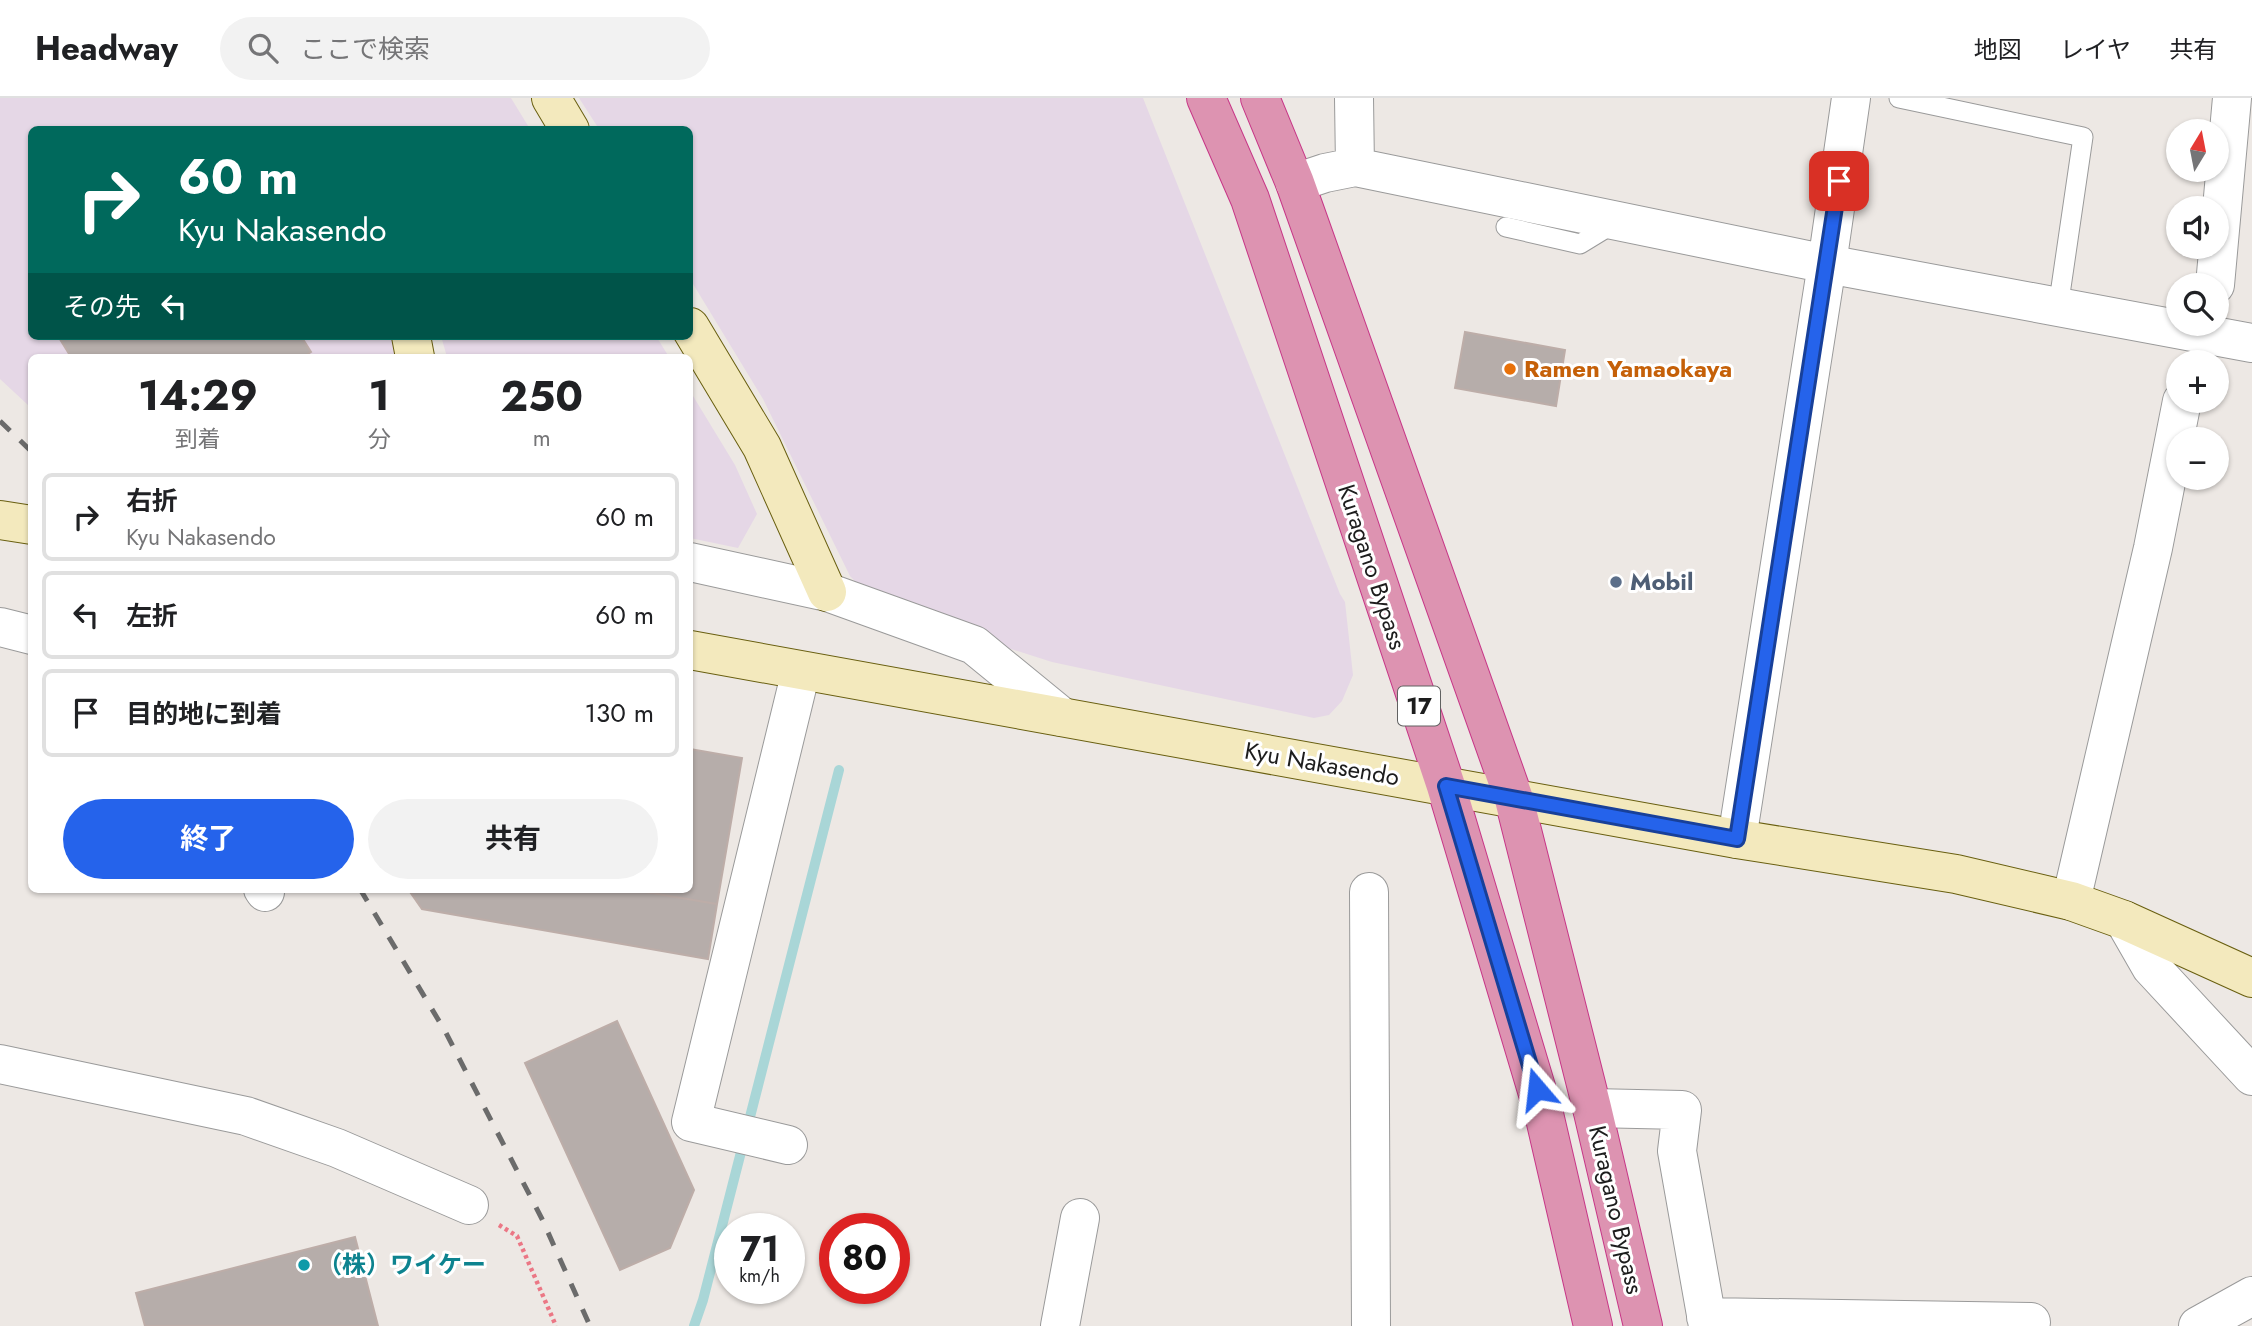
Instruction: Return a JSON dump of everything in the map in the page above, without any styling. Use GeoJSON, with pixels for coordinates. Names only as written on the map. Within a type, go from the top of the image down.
{"type":"FeatureCollection","features":[{"type":"Feature","properties":{"kind":"highway","name":"Kuragano Bypass"},"geometry":{"type":"LineString","coordinates":[[1206,98],[1250,199],[1446,786],[1544,1114],[1593,1326]]}},
{"type":"Feature","properties":{"kind":"highway","name":"Kuragano Bypass"},"geometry":{"type":"LineString","coordinates":[[1259,98],[1295,183],[1514,799],[1592,1108],[1643,1326]]}},
{"type":"Feature","properties":{"kind":"street"},"geometry":{"type":"LineString","coordinates":[[551,98],[568,126]]}},
{"type":"Feature","properties":{"kind":"street"},"geometry":{"type":"LineString","coordinates":[[1353,98],[1355,167]]}},
{"type":"Feature","properties":{"kind":"street"},"geometry":{"type":"LineString","coordinates":[[1737,839],[1851,98]]}},
{"type":"Feature","properties":{"kind":"street"},"geometry":{"type":"LineString","coordinates":[[2216,273],[2232,98]]}},
{"type":"Feature","properties":{"kind":"street"},"geometry":{"type":"LineString","coordinates":[[1295,183],[1355,167],[2202,339],[2252,343]]}},
{"type":"Feature","properties":{"kind":"street"},"geometry":{"type":"LineString","coordinates":[[693,332],[762,447],[827,592]]}},
{"type":"Feature","properties":{"kind":"street"},"geometry":{"type":"LineString","coordinates":[[2180,413],[2150,561],[2071,901],[2124,920],[2252,978]]}},
{"type":"Feature","properties":{"kind":"street"},"geometry":{"type":"LineString","coordinates":[[0,520],[28,524]]}},
{"type":"Feature","properties":{"kind":"street"},"geometry":{"type":"LineString","coordinates":[[693,563],[827,592],[974,645],[1062,717]]}},
{"type":"Feature","properties":{"kind":"street"},"geometry":{"type":"LineString","coordinates":[[0,627],[28,634]]}},
{"type":"Feature","properties":{"kind":"street","name":"Kyu Nakasendo"},"geometry":{"type":"LineString","coordinates":[[693,651],[1737,839],[1956,874],[2071,901]]}},
{"type":"Feature","properties":{"kind":"street"},"geometry":{"type":"LineString","coordinates":[[760,1138],[691,1122],[801,671]]}},
{"type":"Feature","properties":{"kind":"street"},"geometry":{"type":"LineString","coordinates":[[1369,892],[1371,1326]]}},
{"type":"Feature","properties":{"kind":"street"},"geometry":{"type":"LineString","coordinates":[[2124,920],[2151,967],[2252,1076]]}},
{"type":"Feature","properties":{"kind":"street"},"geometry":{"type":"LineString","coordinates":[[0,1065],[246,1116],[337,1148],[469,1205]]}},
{"type":"Feature","properties":{"kind":"street"},"geometry":{"type":"LineString","coordinates":[[1592,1108],[1682,1110],[1677,1151],[1707,1321],[2031,1322],[2030,1326]]}},
{"type":"Feature","properties":{"kind":"street"},"geometry":{"type":"LineString","coordinates":[[1060,1326],[1080,1218]]}},
{"type":"Feature","properties":{"kind":"street"},"geometry":{"type":"LineString","coordinates":[[2198,1326],[2252,1296]]}},
{"type":"Feature","properties":{"kind":"lane"},"geometry":{"type":"LineString","coordinates":[[1899,98],[2083,136],[2059,308]]}},
{"type":"Feature","properties":{"kind":"lane"},"geometry":{"type":"LineString","coordinates":[[1506,227],[1580,244],[1617,221]]}},
{"type":"Feature","properties":{"kind":"path"},"geometry":{"type":"LineString","coordinates":[[469,1205],[517,1236],[556,1326]]}},
{"type":"Feature","properties":{"kind":"shaded area"},"geometry":{"type":"Polygon","coordinates":[[[0,98],[511,98],[528,126],[28,126],[28,340],[395,340],[399,354],[28,354],[28,405],[0,379],[0,98]]]}},
{"type":"Feature","properties":{"kind":"shaded area"},"geometry":{"type":"Polygon","coordinates":[[[579,98],[1143,98],[1345,602],[1353,675],[1342,701],[1329,715],[1314,718],[1052,662],[873,600],[850,576],[763,399],[693,284],[693,126],[597,126],[579,98]]]}},
{"type":"Feature","properties":{"kind":"shaded area"},"geometry":{"type":"Polygon","coordinates":[[[442,340],[658,340],[667,354],[446,354],[442,340]]]}},
{"type":"Feature","properties":{"kind":"shaded area"},"geometry":{"type":"Polygon","coordinates":[[[693,396],[735,465],[757,514],[738,548],[693,539],[693,396]]]}},
{"type":"Feature","properties":{"kind":"building","name":"Ramen Yamaokaya"},"geometry":{"type":"Polygon","coordinates":[[[1465,332],[1565,350],[1556,406],[1455,388],[1465,332]]]}},
{"type":"Feature","properties":{"kind":"building"},"geometry":{"type":"Polygon","coordinates":[[[60,340],[304,340],[311,352],[308,354],[69,354],[60,340]]]}},
{"type":"Feature","properties":{"kind":"building"},"geometry":{"type":"Polygon","coordinates":[[[693,750],[742,758],[717,904],[652,893],[693,893],[693,750]]]}},
{"type":"Feature","properties":{"kind":"building"},"geometry":{"type":"Polygon","coordinates":[[[411,893],[652,893],[717,904],[708,959],[422,909],[411,893]]]}},
{"type":"Feature","properties":{"kind":"building"},"geometry":{"type":"Polygon","coordinates":[[[617,1021],[694,1190],[670,1248],[620,1270],[525,1063],[617,1021]]]}},
{"type":"Feature","properties":{"kind":"building","name":"（株）ワイケー"},"geometry":{"type":"Polygon","coordinates":[[[355,1237],[378,1326],[145,1326],[136,1293],[355,1237]]]}},
{"type":"Feature","properties":{"kind":"waterway"},"geometry":{"type":"LineString","coordinates":[[694,1326],[703,1300],[839,770]]}},
{"type":"Feature","properties":{"kind":"railway"},"geometry":{"type":"LineString","coordinates":[[0,421],[28,448]]}},
{"type":"Feature","properties":{"kind":"railway"},"geometry":{"type":"LineString","coordinates":[[362,893],[445,1031],[542,1219],[590,1326]]}},
{"type":"Feature","properties":{"kind":"place","name":"Ramen Yamaokaya"},"geometry":{"type":"Point","coordinates":[1510,369]}},
{"type":"Feature","properties":{"kind":"place","name":"Mobil"},"geometry":{"type":"Point","coordinates":[1616,582]}},
{"type":"Feature","properties":{"kind":"place","name":"（株）ワイケー"},"geometry":{"type":"Point","coordinates":[304,1265]}},
{"type":"Feature","properties":{"kind":"route"},"geometry":{"type":"LineString","coordinates":[[1537,1089],[1446,786],[1737,839],[1839,181]]}}]}
